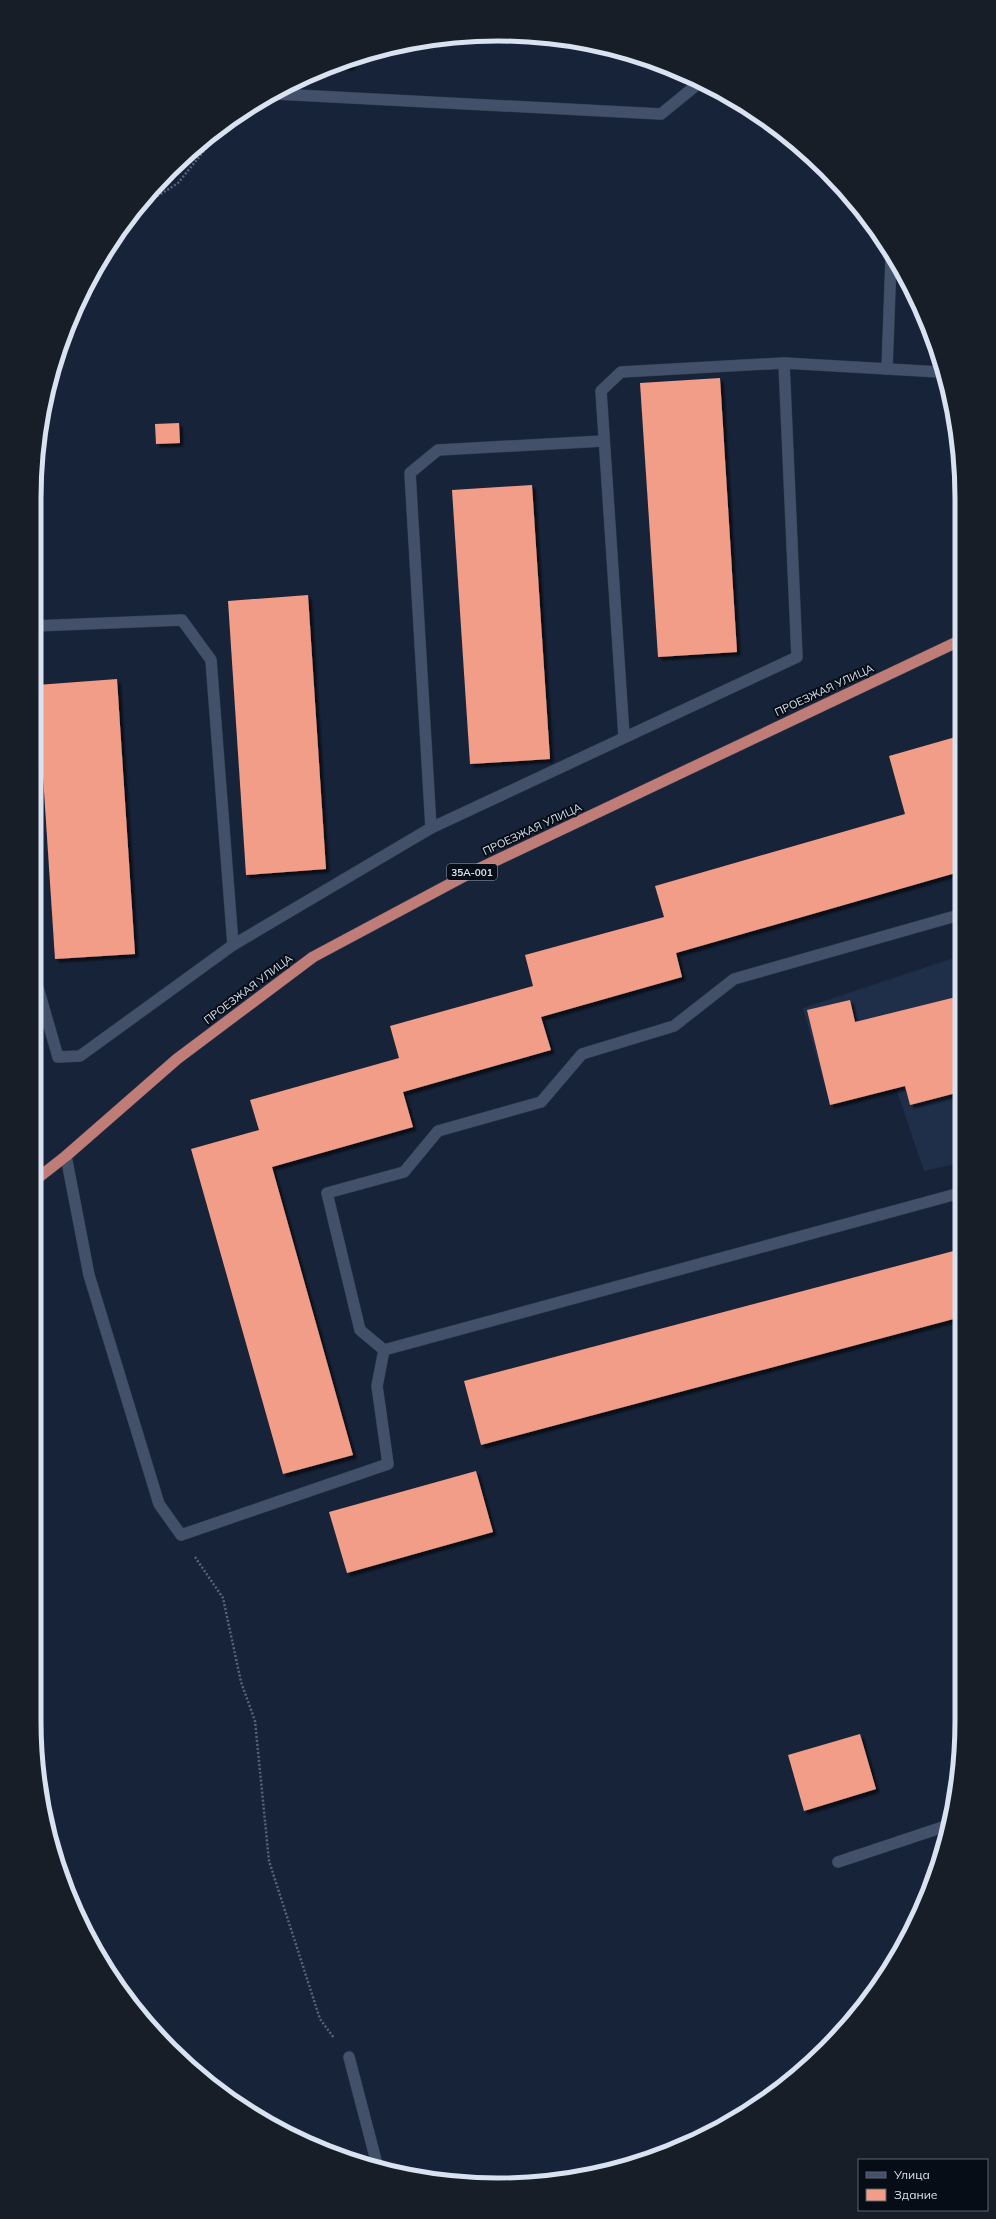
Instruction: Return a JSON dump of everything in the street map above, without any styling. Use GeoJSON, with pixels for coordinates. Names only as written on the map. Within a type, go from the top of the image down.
{"type":"FeatureCollection","features":[{"type":"Feature","properties":{"kind":"highway","name":"ПРОЕЗЖАЯ УЛИЦА"},"geometry":{"type":"LineString","coordinates":[[41,1176],[66,1156],[177,1059],[313,957],[474,871],[955,643]]}},
{"type":"Feature","properties":{"kind":"street"},"geometry":{"type":"LineString","coordinates":[[284,94],[661,114],[695,86]]}},
{"type":"Feature","properties":{"kind":"street"},"geometry":{"type":"LineString","coordinates":[[887,369],[891,265]]}},
{"type":"Feature","properties":{"kind":"street"},"geometry":{"type":"LineString","coordinates":[[41,998],[58,1057],[80,1056],[233,945],[431,828],[624,736],[797,657],[784,363]]}},
{"type":"Feature","properties":{"kind":"street"},"geometry":{"type":"LineString","coordinates":[[624,736],[603,441],[601,392],[621,372],[784,363],[937,372]]}},
{"type":"Feature","properties":{"kind":"street"},"geometry":{"type":"LineString","coordinates":[[431,828],[410,473],[438,450],[603,441]]}},
{"type":"Feature","properties":{"kind":"street"},"geometry":{"type":"LineString","coordinates":[[41,626],[182,620],[211,660],[233,945]]}},
{"type":"Feature","properties":{"kind":"street"},"geometry":{"type":"LineString","coordinates":[[384,1350],[360,1330],[328,1193],[404,1172],[438,1131],[541,1102],[582,1054],[674,1026],[734,978],[955,916]]}},
{"type":"Feature","properties":{"kind":"street"},"geometry":{"type":"LineString","coordinates":[[66,1156],[89,1275],[159,1504],[181,1535],[388,1464],[377,1386],[384,1350]]}},
{"type":"Feature","properties":{"kind":"street"},"geometry":{"type":"LineString","coordinates":[[384,1350],[955,1194]]}},
{"type":"Feature","properties":{"kind":"street"},"geometry":{"type":"LineString","coordinates":[[838,1862],[942,1827]]}},
{"type":"Feature","properties":{"kind":"street"},"geometry":{"type":"LineString","coordinates":[[349,2057],[376,2161]]}},
{"type":"Feature","properties":{"kind":"path"},"geometry":{"type":"LineString","coordinates":[[153,199],[178,183],[211,143]]}},
{"type":"Feature","properties":{"kind":"path"},"geometry":{"type":"LineString","coordinates":[[181,1535],[223,1598],[241,1682],[255,1721],[269,1861],[320,2019],[349,2057]]}},
{"type":"Feature","properties":{"kind":"shaded area"},"geometry":{"type":"Polygon","coordinates":[[[955,958],[955,1164],[924,1171],[895,1085],[830,1105],[803,1008],[955,958]]]}},
{"type":"Feature","properties":{"kind":"building"},"geometry":{"type":"Polygon","coordinates":[[[720,378],[737,652],[658,657],[640,383],[720,378]]]}},
{"type":"Feature","properties":{"kind":"building"},"geometry":{"type":"Polygon","coordinates":[[[179,423],[180,443],[156,444],[155,424],[179,423]]]}},
{"type":"Feature","properties":{"kind":"building"},"geometry":{"type":"Polygon","coordinates":[[[532,485],[550,759],[470,764],[452,490],[532,485]]]}},
{"type":"Feature","properties":{"kind":"building"},"geometry":{"type":"Polygon","coordinates":[[[308,595],[326,869],[246,875],[228,601],[308,595]]]}},
{"type":"Feature","properties":{"kind":"building"},"geometry":{"type":"Polygon","coordinates":[[[117,679],[135,954],[55,959],[41,746],[41,685],[117,679]]]}},
{"type":"Feature","properties":{"kind":"building"},"geometry":{"type":"Polygon","coordinates":[[[955,737],[955,873],[676,953],[682,977],[541,1017],[551,1050],[403,1092],[413,1127],[272,1167],[353,1455],[283,1474],[191,1149],[259,1130],[250,1100],[399,1058],[390,1026],[533,986],[525,955],[664,917],[655,886],[905,814],[889,756],[955,737]]]}},
{"type":"Feature","properties":{"kind":"building"},"geometry":{"type":"Polygon","coordinates":[[[955,997],[955,1093],[910,1105],[905,1086],[830,1105],[807,1010],[850,1000],[855,1022],[955,997]]]}},
{"type":"Feature","properties":{"kind":"building"},"geometry":{"type":"Polygon","coordinates":[[[955,1251],[955,1319],[481,1445],[464,1381],[955,1251]]]}},
{"type":"Feature","properties":{"kind":"building"},"geometry":{"type":"Polygon","coordinates":[[[476,1471],[493,1532],[347,1573],[329,1512],[476,1471]]]}},
{"type":"Feature","properties":{"kind":"building"},"geometry":{"type":"Polygon","coordinates":[[[860,1734],[876,1789],[804,1811],[788,1755],[860,1734]]]}}]}
